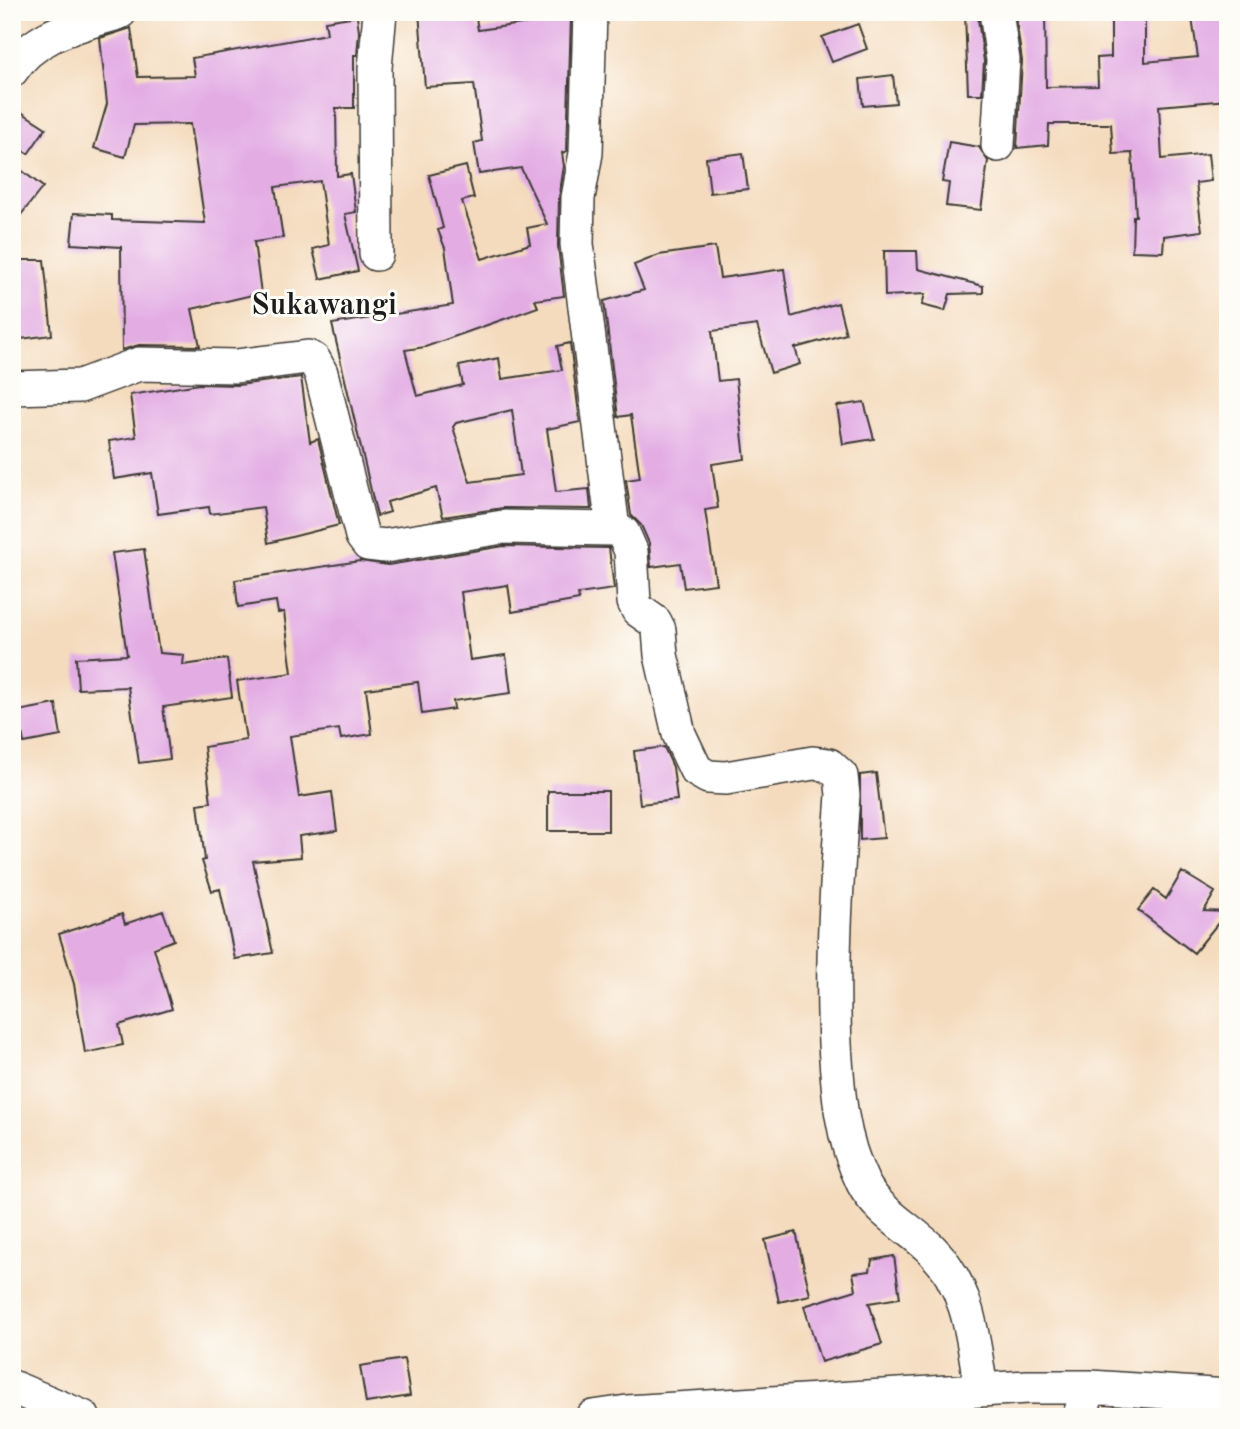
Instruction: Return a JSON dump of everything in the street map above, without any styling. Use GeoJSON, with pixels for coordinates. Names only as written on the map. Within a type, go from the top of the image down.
{"type":"FeatureCollection","features":[{"type":"Feature","properties":{"kind":"street"},"geometry":{"type":"LineString","coordinates":[[12,70],[26,51],[40,41],[120,12]]}},
{"type":"Feature","properties":{"kind":"street"},"geometry":{"type":"LineString","coordinates":[[376,254],[374,68],[380,12]]}},
{"type":"Feature","properties":{"kind":"street"},"geometry":{"type":"LineString","coordinates":[[590,12],[589,106],[586,153],[578,198],[577,244],[613,529]]}},
{"type":"Feature","properties":{"kind":"street"},"geometry":{"type":"LineString","coordinates":[[996,12],[1003,60],[998,145]]}},
{"type":"Feature","properties":{"kind":"street"},"geometry":{"type":"LineString","coordinates":[[12,388],[80,386],[139,364],[236,366],[308,357],[314,360],[321,373],[362,536],[368,544],[385,546],[503,527],[613,529],[623,533],[628,541],[634,602],[638,610],[655,622],[659,630],[661,655],[679,734],[696,770],[708,777],[726,778],[813,763],[829,765],[841,776],[843,795],[832,970],[842,1125],[850,1157],[865,1187],[892,1218],[931,1250],[955,1279],[969,1312],[964,1400]]}},
{"type":"Feature","properties":{"kind":"street"},"geometry":{"type":"LineString","coordinates":[[12,1387],[83,1417]]}},
{"type":"Feature","properties":{"kind":"street"},"geometry":{"type":"LineString","coordinates":[[593,1417],[626,1412],[964,1400],[1085,1402],[1228,1396]]}},
{"type":"Feature","properties":{"kind":"building"},"geometry":{"type":"Polygon","coordinates":[[[419,12],[475,12],[478,30],[571,17],[567,151],[562,153],[564,166],[559,198],[558,246],[564,296],[535,300],[538,307],[425,347],[405,350],[417,396],[463,385],[459,366],[499,358],[502,379],[562,370],[557,346],[570,343],[580,422],[547,429],[556,492],[589,489],[591,509],[503,508],[443,517],[436,488],[387,502],[390,512],[377,516],[332,324],[453,305],[445,248],[438,230],[443,228],[429,175],[466,166],[474,198],[462,201],[482,259],[530,244],[527,228],[547,224],[521,168],[479,174],[474,143],[482,141],[474,84],[425,87],[419,12]],[[512,410],[456,423],[453,427],[470,482],[521,475],[512,410]]]}},
{"type":"Feature","properties":{"kind":"building"},"geometry":{"type":"Polygon","coordinates":[[[965,12],[977,12],[984,61],[982,94],[968,94],[965,12]]]}},
{"type":"Feature","properties":{"kind":"building"},"geometry":{"type":"Polygon","coordinates":[[[1015,12],[1045,12],[1046,87],[1098,86],[1097,58],[1111,57],[1111,18],[1145,18],[1145,62],[1198,57],[1191,12],[1228,12],[1228,100],[1159,106],[1162,159],[1208,154],[1211,181],[1196,183],[1202,231],[1164,236],[1163,252],[1132,251],[1133,216],[1136,216],[1132,153],[1113,154],[1111,124],[1049,124],[1048,145],[1017,148],[1022,61],[1015,12]]]}},
{"type":"Feature","properties":{"kind":"building"},"geometry":{"type":"Polygon","coordinates":[[[357,16],[359,32],[357,55],[354,55],[354,108],[336,108],[337,176],[351,174],[356,212],[345,214],[358,271],[320,279],[313,249],[329,245],[320,181],[275,187],[283,238],[254,242],[261,293],[192,309],[200,346],[139,345],[122,350],[121,247],[71,244],[74,213],[112,215],[112,220],[205,223],[190,124],[134,125],[125,157],[94,148],[107,104],[100,38],[131,28],[138,77],[195,76],[192,58],[327,34],[325,21],[357,16]]]}},
{"type":"Feature","properties":{"kind":"building"},"geometry":{"type":"Polygon","coordinates":[[[858,24],[867,49],[832,62],[822,37],[858,24]]]}},
{"type":"Feature","properties":{"kind":"building"},"geometry":{"type":"Polygon","coordinates":[[[893,75],[896,103],[863,106],[860,79],[893,75]]]}},
{"type":"Feature","properties":{"kind":"building"},"geometry":{"type":"Polygon","coordinates":[[[12,106],[46,128],[28,154],[12,144],[12,106]]]}},
{"type":"Feature","properties":{"kind":"building"},"geometry":{"type":"Polygon","coordinates":[[[949,142],[979,147],[988,161],[981,210],[946,206],[949,183],[942,182],[949,142]]]}},
{"type":"Feature","properties":{"kind":"building"},"geometry":{"type":"Polygon","coordinates":[[[743,153],[748,189],[710,193],[706,158],[743,153]]]}},
{"type":"Feature","properties":{"kind":"building"},"geometry":{"type":"Polygon","coordinates":[[[12,163],[43,187],[12,226],[12,163]]]}},
{"type":"Feature","properties":{"kind":"building"},"geometry":{"type":"Polygon","coordinates":[[[715,247],[720,278],[784,269],[791,317],[838,303],[846,334],[795,348],[800,364],[771,373],[757,325],[712,331],[718,381],[736,379],[745,459],[712,464],[718,508],[705,510],[716,584],[684,588],[680,563],[651,567],[649,543],[641,525],[631,515],[626,480],[640,478],[631,415],[618,417],[604,301],[644,290],[634,265],[659,255],[715,247]]]}},
{"type":"Feature","properties":{"kind":"building"},"geometry":{"type":"Polygon","coordinates":[[[884,251],[917,251],[918,269],[983,286],[983,293],[950,294],[945,311],[922,305],[925,294],[885,296],[884,251]]]}},
{"type":"Feature","properties":{"kind":"building"},"geometry":{"type":"Polygon","coordinates":[[[12,260],[44,260],[52,335],[12,340],[12,260]]]}},
{"type":"Feature","properties":{"kind":"building"},"geometry":{"type":"Polygon","coordinates":[[[301,377],[310,442],[318,439],[339,525],[268,543],[263,507],[210,514],[209,507],[158,514],[152,473],[114,479],[109,441],[136,437],[130,395],[199,384],[238,385],[301,377]]]}},
{"type":"Feature","properties":{"kind":"building"},"geometry":{"type":"Polygon","coordinates":[[[864,402],[874,439],[843,444],[837,406],[864,402]]]}},
{"type":"Feature","properties":{"kind":"building"},"geometry":{"type":"Polygon","coordinates":[[[504,546],[609,548],[614,589],[578,594],[579,600],[512,612],[508,585],[461,592],[470,660],[506,655],[511,693],[453,701],[454,709],[422,714],[418,682],[366,689],[372,734],[341,739],[339,729],[290,736],[299,797],[332,792],[337,831],[299,836],[301,857],[253,861],[273,953],[235,959],[220,889],[212,891],[202,861],[205,860],[198,804],[211,802],[204,747],[246,740],[237,681],[292,673],[284,612],[278,613],[276,601],[238,607],[235,580],[360,561],[388,565],[504,546]]]}},
{"type":"Feature","properties":{"kind":"building"},"geometry":{"type":"Polygon","coordinates":[[[144,549],[159,653],[184,655],[183,665],[227,659],[232,697],[163,707],[170,759],[139,763],[128,687],[78,689],[76,658],[127,655],[112,553],[144,549]]]}},
{"type":"Feature","properties":{"kind":"building"},"geometry":{"type":"Polygon","coordinates":[[[56,704],[61,736],[24,743],[18,711],[56,704]]]}},
{"type":"Feature","properties":{"kind":"building"},"geometry":{"type":"Polygon","coordinates":[[[664,747],[673,767],[677,800],[640,804],[634,751],[664,747]]]}},
{"type":"Feature","properties":{"kind":"building"},"geometry":{"type":"Polygon","coordinates":[[[876,773],[884,838],[860,840],[860,775],[876,773]]]}},
{"type":"Feature","properties":{"kind":"building"},"geometry":{"type":"Polygon","coordinates":[[[548,791],[608,791],[608,831],[548,831],[548,791]]]}},
{"type":"Feature","properties":{"kind":"building"},"geometry":{"type":"Polygon","coordinates":[[[1182,872],[1215,892],[1204,911],[1227,912],[1194,953],[1138,910],[1154,890],[1166,899],[1182,872]]]}},
{"type":"Feature","properties":{"kind":"building"},"geometry":{"type":"Polygon","coordinates":[[[163,911],[174,940],[154,948],[172,1009],[119,1025],[123,1045],[85,1053],[74,984],[59,934],[122,914],[125,924],[163,911]]]}},
{"type":"Feature","properties":{"kind":"building"},"geometry":{"type":"Polygon","coordinates":[[[796,1232],[810,1295],[779,1302],[765,1240],[796,1232]]]}},
{"type":"Feature","properties":{"kind":"building"},"geometry":{"type":"Polygon","coordinates":[[[894,1256],[900,1298],[869,1303],[882,1344],[821,1362],[804,1306],[856,1290],[853,1273],[870,1271],[872,1260],[894,1256]]]}},
{"type":"Feature","properties":{"kind":"building"},"geometry":{"type":"Polygon","coordinates":[[[404,1359],[410,1396],[366,1403],[360,1366],[404,1359]]]}},
{"type":"Feature","properties":{"kind":"district","name":"Sukawangi"},"geometry":{"type":"Point","coordinates":[324,304]}}]}
